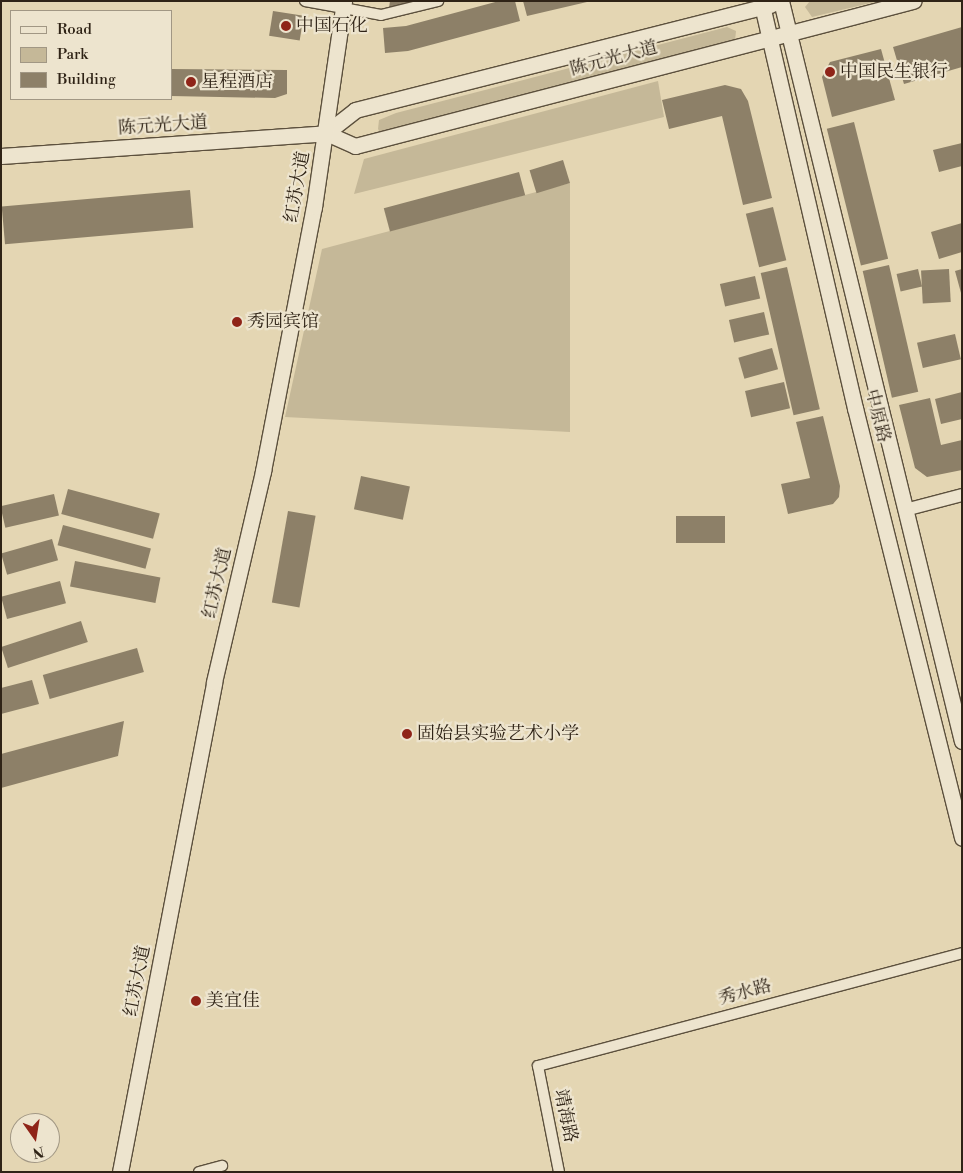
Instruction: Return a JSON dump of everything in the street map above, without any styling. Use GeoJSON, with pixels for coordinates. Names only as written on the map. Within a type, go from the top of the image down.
{"type":"FeatureCollection","features":[{"type":"Feature","properties":{"kind":"main road","name":"陈元光大道"},"geometry":{"type":"LineString","coordinates":[[326,134],[356,110],[762,4],[782,1]]}},
{"type":"Feature","properties":{"kind":"main road","name":"中原路"},"geometry":{"type":"LineString","coordinates":[[782,1],[962,741]]}},
{"type":"Feature","properties":{"kind":"main road","name":"陈元光大道"},"geometry":{"type":"LineString","coordinates":[[1,156],[326,134],[355,146],[913,1]]}},
{"type":"Feature","properties":{"kind":"main road","name":"红苏大道"},"geometry":{"type":"LineString","coordinates":[[120,1172],[214,682],[263,472],[326,134],[343,4]]}},
{"type":"Feature","properties":{"kind":"main road","name":"中原路"},"geometry":{"type":"LineString","coordinates":[[762,4],[856,408],[962,838]]}},
{"type":"Feature","properties":{"kind":"street"},"geometry":{"type":"LineString","coordinates":[[305,1],[343,4],[381,15],[438,1]]}},
{"type":"Feature","properties":{"kind":"street"},"geometry":{"type":"LineString","coordinates":[[906,510],[962,495]]}},
{"type":"Feature","properties":{"kind":"street","name":"秀水路"},"geometry":{"type":"LineString","coordinates":[[538,1066],[962,953]]}},
{"type":"Feature","properties":{"kind":"street","name":"靖海路"},"geometry":{"type":"LineString","coordinates":[[538,1066],[559,1172]]}},
{"type":"Feature","properties":{"kind":"street"},"geometry":{"type":"LineString","coordinates":[[199,1172],[222,1166]]}},
{"type":"Feature","properties":{"kind":"green space"},"geometry":{"type":"Polygon","coordinates":[[[810,1],[879,1],[812,17],[805,7],[810,1]]]}},
{"type":"Feature","properties":{"kind":"green space"},"geometry":{"type":"Polygon","coordinates":[[[727,27],[736,31],[735,41],[381,134],[378,129],[379,120],[396,113],[727,27]]]}},
{"type":"Feature","properties":{"kind":"green space"},"geometry":{"type":"Polygon","coordinates":[[[658,81],[664,117],[354,194],[364,159],[658,81]]]}},
{"type":"Feature","properties":{"kind":"green space"},"geometry":{"type":"Polygon","coordinates":[[[570,183],[570,432],[285,417],[322,249],[570,183]]]}},
{"type":"Feature","properties":{"kind":"building"},"geometry":{"type":"Polygon","coordinates":[[[390,1],[412,1],[412,2],[389,8],[390,1]]]}},
{"type":"Feature","properties":{"kind":"building"},"geometry":{"type":"Polygon","coordinates":[[[499,1],[515,1],[520,21],[408,51],[385,53],[383,28],[406,26],[499,1]]]}},
{"type":"Feature","properties":{"kind":"building"},"geometry":{"type":"Polygon","coordinates":[[[523,1],[587,1],[587,2],[527,16],[523,1]]]}},
{"type":"Feature","properties":{"kind":"building","name":"中国石化"},"geometry":{"type":"Polygon","coordinates":[[[273,11],[304,16],[300,41],[269,36],[273,11]]]}},
{"type":"Feature","properties":{"kind":"building"},"geometry":{"type":"Polygon","coordinates":[[[962,27],[962,67],[904,84],[893,47],[962,27]]]}},
{"type":"Feature","properties":{"kind":"building"},"geometry":{"type":"Polygon","coordinates":[[[881,49],[895,100],[832,117],[822,77],[830,62],[881,49]]]}},
{"type":"Feature","properties":{"kind":"building"},"geometry":{"type":"Polygon","coordinates":[[[172,69],[287,70],[287,94],[275,98],[172,96],[172,69]]]}},
{"type":"Feature","properties":{"kind":"building"},"geometry":{"type":"Polygon","coordinates":[[[725,85],[741,89],[748,101],[772,198],[743,205],[722,116],[669,129],[662,100],[725,85]]]}},
{"type":"Feature","properties":{"kind":"building"},"geometry":{"type":"Polygon","coordinates":[[[854,122],[888,259],[861,266],[827,129],[854,122]]]}},
{"type":"Feature","properties":{"kind":"building"},"geometry":{"type":"Polygon","coordinates":[[[962,143],[962,166],[939,172],[933,150],[962,143]]]}},
{"type":"Feature","properties":{"kind":"building"},"geometry":{"type":"Polygon","coordinates":[[[563,160],[570,183],[537,193],[530,170],[563,160]]]}},
{"type":"Feature","properties":{"kind":"building"},"geometry":{"type":"Polygon","coordinates":[[[519,172],[525,195],[390,231],[384,208],[519,172]]]}},
{"type":"Feature","properties":{"kind":"building"},"geometry":{"type":"Polygon","coordinates":[[[190,190],[193,228],[5,244],[2,206],[190,190]]]}},
{"type":"Feature","properties":{"kind":"building"},"geometry":{"type":"Polygon","coordinates":[[[773,207],[786,260],[759,267],[746,214],[773,207]]]}},
{"type":"Feature","properties":{"kind":"building"},"geometry":{"type":"Polygon","coordinates":[[[962,223],[962,252],[939,259],[931,232],[962,223]]]}},
{"type":"Feature","properties":{"kind":"building"},"geometry":{"type":"Polygon","coordinates":[[[889,265],[918,392],[892,398],[863,271],[889,265]]]}},
{"type":"Feature","properties":{"kind":"building"},"geometry":{"type":"Polygon","coordinates":[[[787,267],[820,409],[794,415],[761,273],[787,267]]]}},
{"type":"Feature","properties":{"kind":"building"},"geometry":{"type":"Polygon","coordinates":[[[918,269],[922,287],[901,291],[897,274],[918,269]]]}},
{"type":"Feature","properties":{"kind":"building"},"geometry":{"type":"Polygon","coordinates":[[[949,269],[951,302],[923,303],[921,270],[949,269]]]}},
{"type":"Feature","properties":{"kind":"building"},"geometry":{"type":"Polygon","coordinates":[[[962,269],[962,293],[961,293],[955,271],[962,269]]]}},
{"type":"Feature","properties":{"kind":"building"},"geometry":{"type":"Polygon","coordinates":[[[755,276],[760,298],[725,307],[720,284],[755,276]]]}},
{"type":"Feature","properties":{"kind":"building"},"geometry":{"type":"Polygon","coordinates":[[[764,312],[769,334],[734,343],[729,320],[764,312]]]}},
{"type":"Feature","properties":{"kind":"building"},"geometry":{"type":"Polygon","coordinates":[[[955,334],[961,359],[923,368],[917,343],[955,334]]]}},
{"type":"Feature","properties":{"kind":"building"},"geometry":{"type":"Polygon","coordinates":[[[772,348],[778,369],[744,379],[738,358],[772,348]]]}},
{"type":"Feature","properties":{"kind":"building"},"geometry":{"type":"Polygon","coordinates":[[[784,382],[790,408],[751,417],[745,391],[784,382]]]}},
{"type":"Feature","properties":{"kind":"building"},"geometry":{"type":"Polygon","coordinates":[[[962,392],[962,419],[941,424],[935,399],[962,392]]]}},
{"type":"Feature","properties":{"kind":"building"},"geometry":{"type":"Polygon","coordinates":[[[930,398],[941,445],[962,440],[962,470],[927,477],[915,468],[899,405],[930,398]]]}},
{"type":"Feature","properties":{"kind":"building"},"geometry":{"type":"Polygon","coordinates":[[[823,416],[840,486],[839,497],[833,504],[788,514],[781,484],[810,478],[796,422],[823,416]]]}},
{"type":"Feature","properties":{"kind":"building"},"geometry":{"type":"Polygon","coordinates":[[[361,476],[410,486],[403,520],[354,509],[361,476]]]}},
{"type":"Feature","properties":{"kind":"building"},"geometry":{"type":"Polygon","coordinates":[[[68,489],[160,514],[153,539],[61,514],[68,489]]]}},
{"type":"Feature","properties":{"kind":"building"},"geometry":{"type":"Polygon","coordinates":[[[54,494],[59,515],[5,528],[1,506],[54,494]]]}},
{"type":"Feature","properties":{"kind":"building"},"geometry":{"type":"Polygon","coordinates":[[[288,511],[316,516],[299,607],[272,603],[288,511]]]}},
{"type":"Feature","properties":{"kind":"building"},"geometry":{"type":"Polygon","coordinates":[[[676,516],[725,516],[725,543],[676,543],[676,516]]]}},
{"type":"Feature","properties":{"kind":"building"},"geometry":{"type":"Polygon","coordinates":[[[63,525],[151,549],[145,569],[58,545],[63,525]]]}},
{"type":"Feature","properties":{"kind":"building"},"geometry":{"type":"Polygon","coordinates":[[[52,539],[58,560],[7,575],[1,554],[52,539]]]}},
{"type":"Feature","properties":{"kind":"building"},"geometry":{"type":"Polygon","coordinates":[[[75,561],[160,578],[155,603],[70,587],[75,561]]]}},
{"type":"Feature","properties":{"kind":"building"},"geometry":{"type":"Polygon","coordinates":[[[60,581],[66,603],[7,619],[1,597],[60,581]]]}},
{"type":"Feature","properties":{"kind":"building"},"geometry":{"type":"Polygon","coordinates":[[[81,621],[88,642],[8,668],[1,647],[81,621]]]}},
{"type":"Feature","properties":{"kind":"building"},"geometry":{"type":"Polygon","coordinates":[[[137,648],[144,672],[50,699],[43,675],[137,648]]]}},
{"type":"Feature","properties":{"kind":"building"},"geometry":{"type":"Polygon","coordinates":[[[32,680],[39,704],[1,714],[1,688],[32,680]]]}},
{"type":"Feature","properties":{"kind":"building"},"geometry":{"type":"Polygon","coordinates":[[[124,721],[118,756],[1,788],[1,754],[124,721]]]}},
{"type":"Feature","properties":{"kind":"place","name":"中国石化"},"geometry":{"type":"Point","coordinates":[286,26]}},
{"type":"Feature","properties":{"kind":"place","name":"中国民生银行"},"geometry":{"type":"Point","coordinates":[830,72]}},
{"type":"Feature","properties":{"kind":"place","name":"星程酒店"},"geometry":{"type":"Point","coordinates":[191,82]}},
{"type":"Feature","properties":{"kind":"place","name":"秀园宾馆"},"geometry":{"type":"Point","coordinates":[237,322]}},
{"type":"Feature","properties":{"kind":"place","name":"固始县实验艺术小学"},"geometry":{"type":"Point","coordinates":[407,734]}},
{"type":"Feature","properties":{"kind":"place","name":"美宜佳"},"geometry":{"type":"Point","coordinates":[196,1001]}}]}
